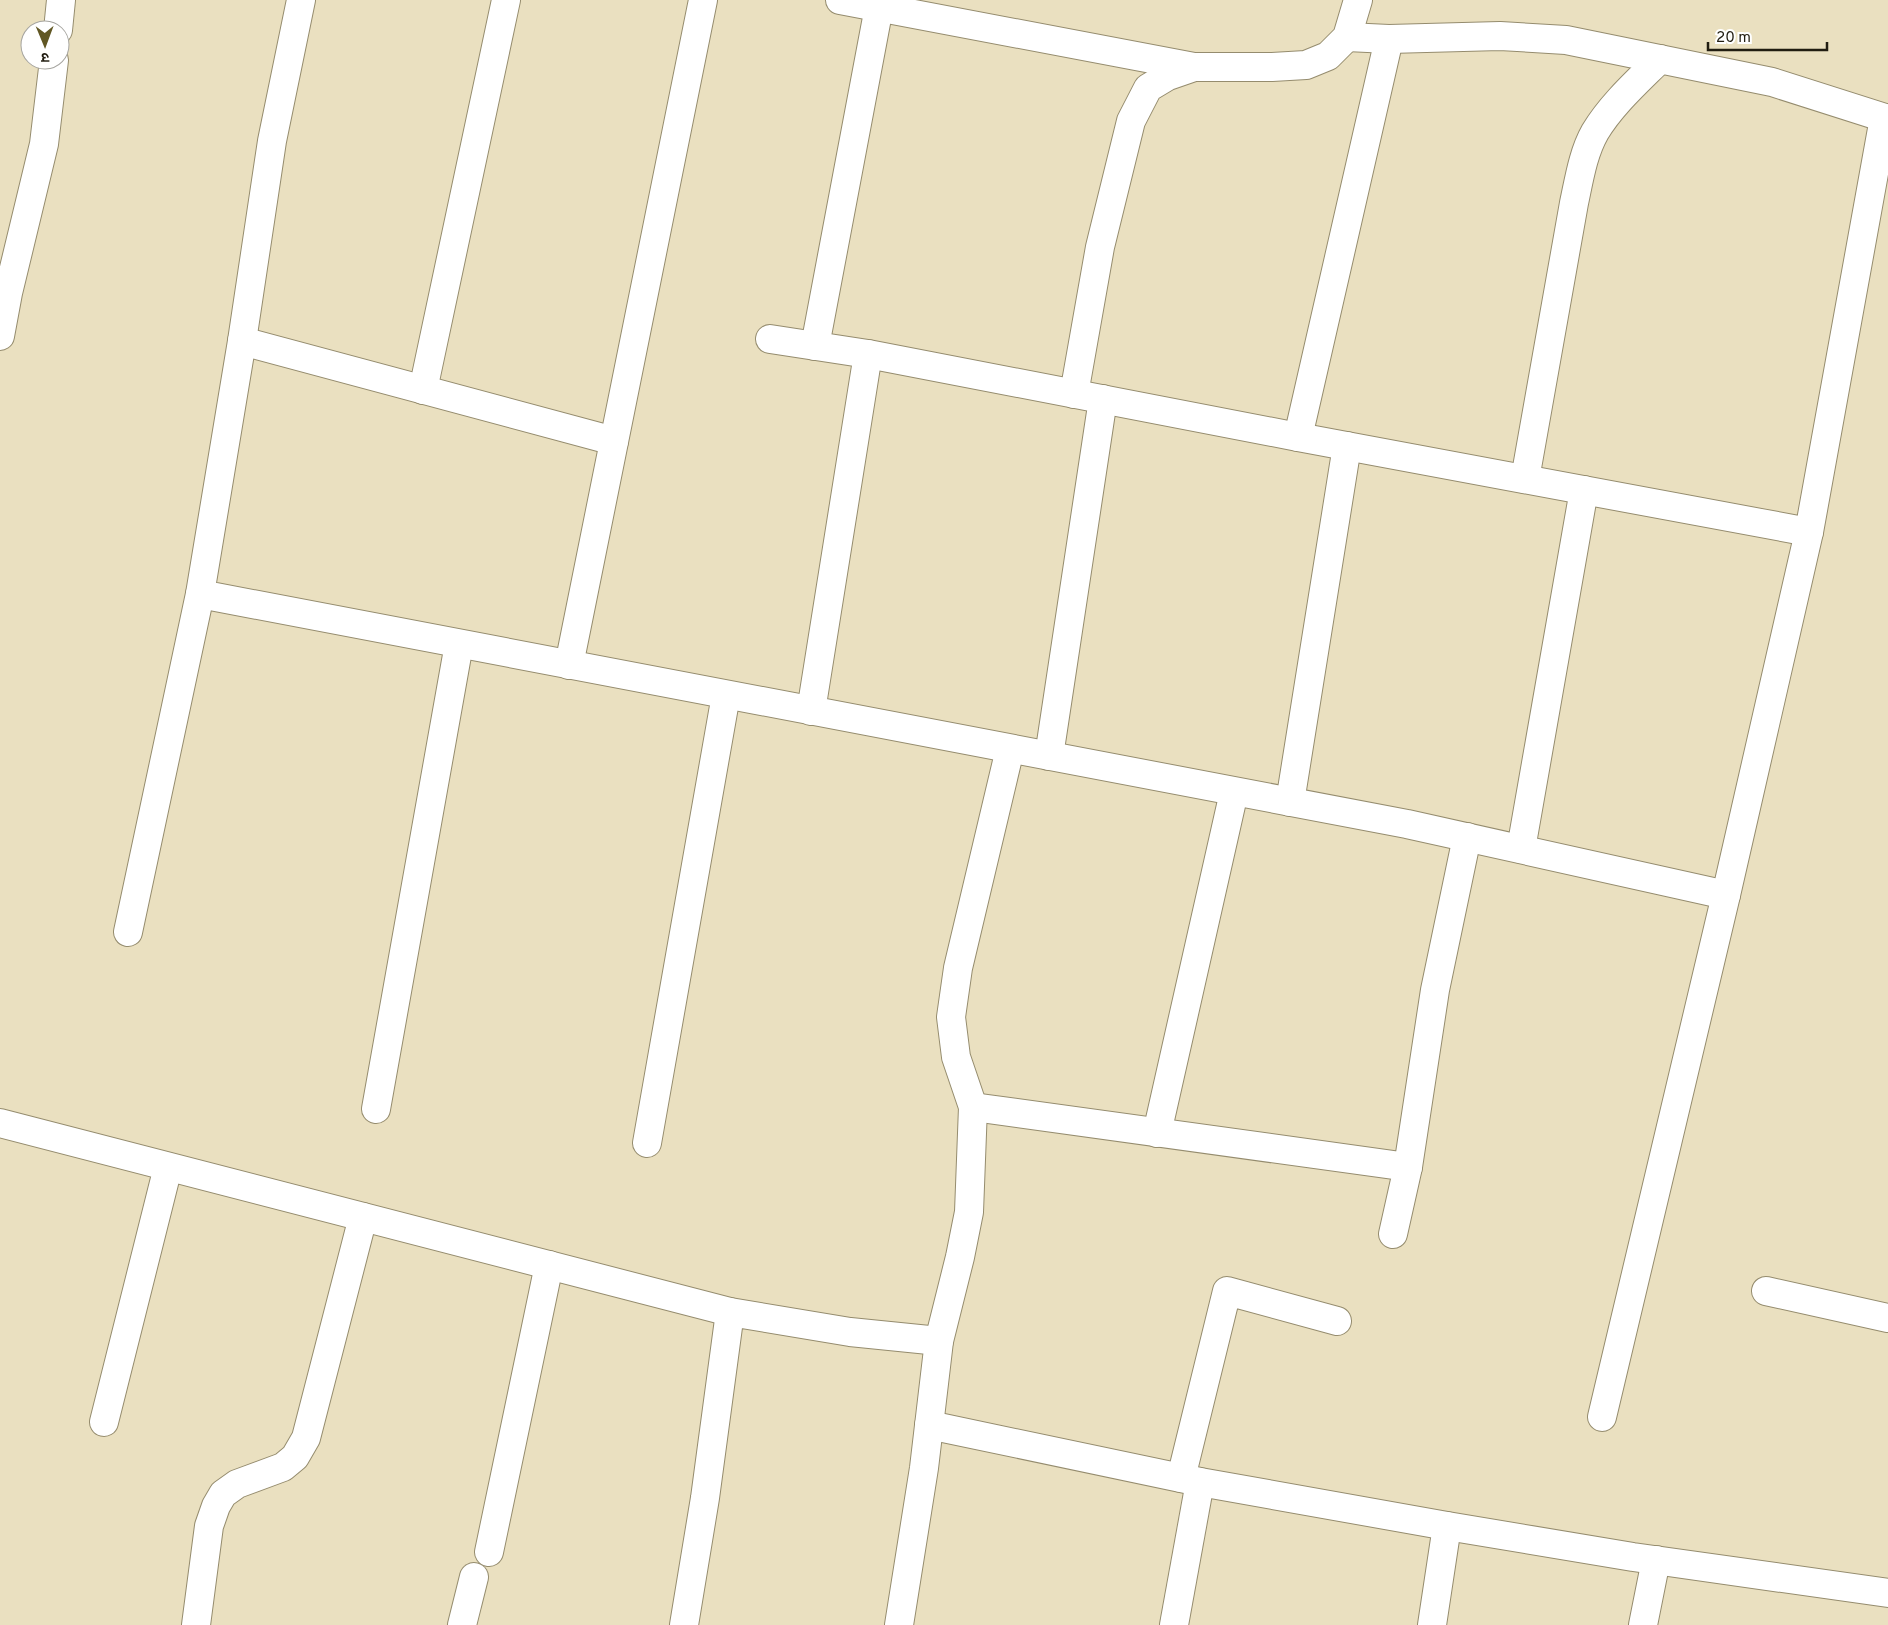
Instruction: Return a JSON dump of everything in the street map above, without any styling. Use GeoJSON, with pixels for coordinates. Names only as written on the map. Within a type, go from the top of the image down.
{"type":"FeatureCollection","features":[{"type":"Feature","properties":{"kind":"street"},"geometry":{"type":"LineString","coordinates":[[59,20],[61,0]]}},
{"type":"Feature","properties":{"kind":"street"},"geometry":{"type":"LineString","coordinates":[[128,932],[200,594],[242,341],[272,141],[301,0]]}},
{"type":"Feature","properties":{"kind":"street"},"geometry":{"type":"LineString","coordinates":[[423,390],[506,0]]}},
{"type":"Feature","properties":{"kind":"street"},"geometry":{"type":"LineString","coordinates":[[569,665],[703,0]]}},
{"type":"Feature","properties":{"kind":"street"},"geometry":{"type":"LineString","coordinates":[[840,0],[1194,67],[1306,65],[1328,56],[1346,37],[1358,0]]}},
{"type":"Feature","properties":{"kind":"street"},"geometry":{"type":"LineString","coordinates":[[816,346],[879,7]]}},
{"type":"Feature","properties":{"kind":"street"},"geometry":{"type":"LineString","coordinates":[[1346,37],[1389,39],[1500,36],[1566,40],[1772,82],[1886,119],[1809,532],[1726,895],[1602,1417]]}},
{"type":"Feature","properties":{"kind":"street"},"geometry":{"type":"LineString","coordinates":[[1298,437],[1389,39]]}},
{"type":"Feature","properties":{"kind":"street"},"geometry":{"type":"LineString","coordinates":[[1525,479],[1574,203],[1583,164],[1594,134],[1613,107],[1660,59]]}},
{"type":"Feature","properties":{"kind":"street"},"geometry":{"type":"LineString","coordinates":[[1074,394],[1100,247],[1131,121],[1148,88],[1168,76],[1194,67]]}},
{"type":"Feature","properties":{"kind":"street"},"geometry":{"type":"LineString","coordinates":[[0,336],[4,292],[44,144],[53,70]]}},
{"type":"Feature","properties":{"kind":"street"},"geometry":{"type":"LineString","coordinates":[[770,339],[868,354],[1298,437],[1809,532]]}},
{"type":"Feature","properties":{"kind":"street"},"geometry":{"type":"LineString","coordinates":[[242,341],[614,441]]}},
{"type":"Feature","properties":{"kind":"street"},"geometry":{"type":"LineString","coordinates":[[811,711],[868,354]]}},
{"type":"Feature","properties":{"kind":"street"},"geometry":{"type":"LineString","coordinates":[[1049,756],[1103,399]]}},
{"type":"Feature","properties":{"kind":"street"},"geometry":{"type":"LineString","coordinates":[[1290,802],[1347,446]]}},
{"type":"Feature","properties":{"kind":"street"},"geometry":{"type":"LineString","coordinates":[[1520,849],[1584,490]]}},
{"type":"Feature","properties":{"kind":"street"},"geometry":{"type":"LineString","coordinates":[[200,594],[1290,802],[1467,837],[1726,895]]}},
{"type":"Feature","properties":{"kind":"street"},"geometry":{"type":"LineString","coordinates":[[376,1109],[459,644]]}},
{"type":"Feature","properties":{"kind":"street"},"geometry":{"type":"LineString","coordinates":[[647,1143],[726,695]]}},
{"type":"Feature","properties":{"kind":"street"},"geometry":{"type":"LineString","coordinates":[[899,1625],[924,1468],[939,1341],[969,1212],[973,1107],[956,1058],[951,1017],[958,968],[1010,749]]}},
{"type":"Feature","properties":{"kind":"street"},"geometry":{"type":"LineString","coordinates":[[1157,1132],[1234,792]]}},
{"type":"Feature","properties":{"kind":"street"},"geometry":{"type":"LineString","coordinates":[[1393,1234],[1408,1167],[1435,990],[1467,837]]}},
{"type":"Feature","properties":{"kind":"street"},"geometry":{"type":"LineString","coordinates":[[973,1107],[1408,1167]]}},
{"type":"Feature","properties":{"kind":"street"},"geometry":{"type":"LineString","coordinates":[[0,1123],[730,1312],[850,1332],[939,1341]]}},
{"type":"Feature","properties":{"kind":"street"},"geometry":{"type":"LineString","coordinates":[[104,1422],[168,1167]]}},
{"type":"Feature","properties":{"kind":"street"},"geometry":{"type":"LineString","coordinates":[[196,1625],[209,1526],[216,1506],[223,1494],[237,1484],[283,1467],[295,1457],[306,1438],[364,1217]]}},
{"type":"Feature","properties":{"kind":"street"},"geometry":{"type":"LineString","coordinates":[[489,1552],[549,1265]]}},
{"type":"Feature","properties":{"kind":"street"},"geometry":{"type":"LineString","coordinates":[[1174,1625],[1190,1480],[1228,1291],[1337,1321]]}},
{"type":"Feature","properties":{"kind":"street"},"geometry":{"type":"LineString","coordinates":[[1766,1291],[1888,1318]]}},
{"type":"Feature","properties":{"kind":"street"},"geometry":{"type":"LineString","coordinates":[[684,1625],[705,1498],[730,1312]]}},
{"type":"Feature","properties":{"kind":"street"},"geometry":{"type":"LineString","coordinates":[[929,1425],[1190,1480],[1446,1526],[1656,1560],[1888,1593]]}},
{"type":"Feature","properties":{"kind":"street"},"geometry":{"type":"LineString","coordinates":[[1432,1625],[1446,1526]]}},
{"type":"Feature","properties":{"kind":"street"},"geometry":{"type":"LineString","coordinates":[[1643,1625],[1656,1560]]}},
{"type":"Feature","properties":{"kind":"street"},"geometry":{"type":"LineString","coordinates":[[462,1625],[474,1577]]}}]}
